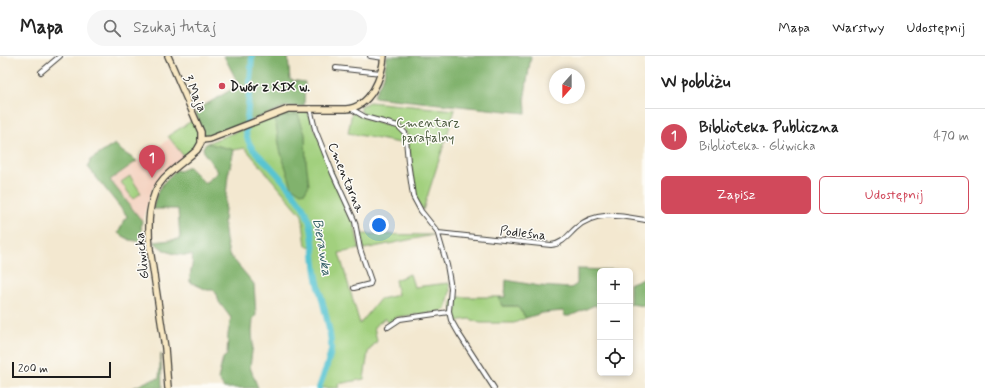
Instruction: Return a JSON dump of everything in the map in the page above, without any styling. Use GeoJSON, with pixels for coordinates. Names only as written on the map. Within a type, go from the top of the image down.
{"type":"FeatureCollection","features":[{"type":"Feature","properties":{"kind":"main road","name":"3 Maja"},"geometry":{"type":"LineString","coordinates":[[168,56],[199,126],[202,140]]}},
{"type":"Feature","properties":{"kind":"main road"},"geometry":{"type":"LineString","coordinates":[[202,140],[208,140],[288,109],[350,108],[371,94],[381,73],[384,57]]}},
{"type":"Feature","properties":{"kind":"main road","name":"Gliwicka"},"geometry":{"type":"LineString","coordinates":[[168,388],[165,348],[150,249],[150,214],[154,193],[161,181],[197,150],[202,140]]}},
{"type":"Feature","properties":{"kind":"street"},"geometry":{"type":"LineString","coordinates":[[41,72],[60,56]]}},
{"type":"Feature","properties":{"kind":"street"},"geometry":{"type":"LineString","coordinates":[[370,56],[384,57]]}},
{"type":"Feature","properties":{"kind":"street"},"geometry":{"type":"LineString","coordinates":[[336,68],[381,73]]}},
{"type":"Feature","properties":{"kind":"street","name":"Cmentarna"},"geometry":{"type":"LineString","coordinates":[[310,108],[315,129],[333,174],[355,222],[360,249],[371,281],[370,284],[354,288]]}},
{"type":"Feature","properties":{"kind":"street"},"geometry":{"type":"LineString","coordinates":[[350,108],[361,115],[394,125],[404,131],[413,196],[421,211],[438,233],[450,284],[450,312],[455,328],[494,388]]}},
{"type":"Feature","properties":{"kind":"street","name":"Podleśna"},"geometry":{"type":"LineString","coordinates":[[438,233],[552,245],[562,242],[581,224],[597,216],[613,216],[645,220]]}},
{"type":"Feature","properties":{"kind":"street"},"geometry":{"type":"LineString","coordinates":[[388,327],[400,319],[450,312]]}},
{"type":"Feature","properties":{"kind":"shaded area"},"geometry":{"type":"Polygon","coordinates":[[[169,139],[183,156],[159,179],[152,189],[142,221],[110,180],[169,139]]]}},
{"type":"Feature","properties":{"kind":"green space"},"geometry":{"type":"Polygon","coordinates":[[[224,56],[288,56],[290,80],[305,82],[304,106],[285,107],[207,138],[204,136],[195,111],[239,85],[224,56]]]}},
{"type":"Feature","properties":{"kind":"green space"},"geometry":{"type":"Polygon","coordinates":[[[387,56],[531,56],[525,95],[526,113],[373,97],[384,76],[387,56]]]}},
{"type":"Feature","properties":{"kind":"green space","name":"Cmentarz parafialny"},"geometry":{"type":"Polygon","coordinates":[[[369,102],[455,110],[423,210],[416,201],[407,134],[393,122],[361,112],[361,106],[369,102]]]}},
{"type":"Feature","properties":{"kind":"green space"},"geometry":{"type":"Polygon","coordinates":[[[290,111],[307,111],[354,223],[360,249],[339,253],[360,324],[380,299],[398,295],[395,280],[410,274],[414,287],[449,283],[450,291],[446,309],[440,312],[396,317],[389,323],[385,318],[374,327],[377,341],[368,352],[364,379],[338,384],[339,388],[321,388],[331,355],[332,333],[317,269],[315,247],[306,246],[302,215],[245,148],[234,150],[207,143],[290,111]]]}},
{"type":"Feature","properties":{"kind":"green space"},"geometry":{"type":"Polygon","coordinates":[[[352,112],[367,119],[398,128],[403,132],[405,144],[348,133],[352,112]]]}},
{"type":"Feature","properties":{"kind":"green space"},"geometry":{"type":"Polygon","coordinates":[[[298,114],[305,134],[309,185],[305,192],[301,193],[292,187],[280,150],[275,118],[298,114]]]}},
{"type":"Feature","properties":{"kind":"green space"},"geometry":{"type":"Polygon","coordinates":[[[193,120],[199,137],[197,145],[185,158],[168,136],[193,120]]]}},
{"type":"Feature","properties":{"kind":"green space"},"geometry":{"type":"Polygon","coordinates":[[[207,143],[234,150],[228,175],[224,222],[229,254],[254,284],[256,315],[253,319],[253,344],[250,367],[258,388],[224,388],[218,379],[223,358],[227,355],[228,334],[231,318],[219,302],[214,290],[207,290],[190,282],[192,255],[172,253],[162,249],[154,242],[180,239],[178,209],[153,209],[158,191],[167,179],[176,170],[180,171],[186,167],[189,167],[205,183],[218,172],[204,153],[203,147],[207,143]]]}},
{"type":"Feature","properties":{"kind":"green space"},"geometry":{"type":"Polygon","coordinates":[[[115,144],[123,152],[137,161],[110,180],[142,221],[143,242],[130,240],[118,233],[127,216],[88,167],[90,160],[115,144]]]}},
{"type":"Feature","properties":{"kind":"green space"},"geometry":{"type":"Polygon","coordinates":[[[130,176],[141,193],[133,199],[121,182],[130,176]]]}},
{"type":"Feature","properties":{"kind":"green space"},"geometry":{"type":"Polygon","coordinates":[[[361,234],[433,235],[364,249],[361,234]]]}},
{"type":"Feature","properties":{"kind":"green space"},"geometry":{"type":"Polygon","coordinates":[[[577,269],[597,270],[597,307],[595,305],[570,316],[565,316],[563,311],[542,313],[526,318],[517,306],[502,306],[499,297],[505,297],[506,280],[539,286],[571,288],[577,284],[577,269]]]}},
{"type":"Feature","properties":{"kind":"green space"},"geometry":{"type":"Polygon","coordinates":[[[645,279],[645,306],[633,304],[633,282],[645,279]]]}},
{"type":"Feature","properties":{"kind":"green space"},"geometry":{"type":"Polygon","coordinates":[[[499,297],[502,306],[517,306],[526,318],[514,323],[480,323],[470,319],[461,320],[457,323],[453,314],[452,304],[454,298],[499,297]]]}},
{"type":"Feature","properties":{"kind":"green space"},"geometry":{"type":"Polygon","coordinates":[[[161,354],[162,388],[133,388],[150,380],[159,378],[161,354]]]}},
{"type":"Feature","properties":{"kind":"waterway","name":"Bierawka"},"geometry":{"type":"LineString","coordinates":[[252,56],[246,133],[247,139],[255,152],[270,166],[300,202],[307,215],[312,233],[315,269],[331,343],[329,360],[319,388]]}},
{"type":"Feature","properties":{"kind":"place","name":"Dwór z XIX w."},"geometry":{"type":"Point","coordinates":[222,86]}},
{"type":"Feature","properties":{"kind":"place","name":"Biblioteka Publiczna"},"geometry":{"type":"Point","coordinates":[152,178]}}]}
